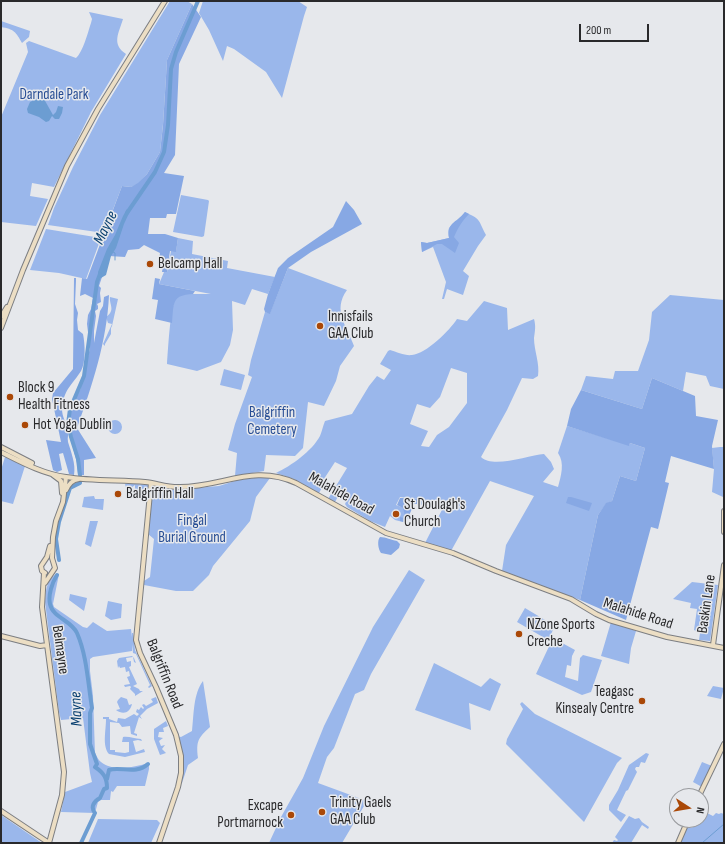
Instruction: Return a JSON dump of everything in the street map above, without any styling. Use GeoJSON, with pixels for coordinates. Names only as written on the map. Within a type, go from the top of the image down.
{"type":"FeatureCollection","features":[{"type":"Feature","properties":{"kind":"main road"},"geometry":{"type":"LineString","coordinates":[[1,317],[10,301],[53,196],[79,142],[166,1]]}},
{"type":"Feature","properties":{"kind":"main road"},"geometry":{"type":"LineString","coordinates":[[1,328],[10,301]]}},
{"type":"Feature","properties":{"kind":"main road","name":"Malahide Road"},"geometry":{"type":"LineString","coordinates":[[1,447],[50,473]]}},
{"type":"Feature","properties":{"kind":"main road","name":"Malahide Road"},"geometry":{"type":"LineString","coordinates":[[1,452],[50,473],[66,477],[151,483],[178,487],[219,483],[246,476],[265,474],[281,476],[386,533],[453,553],[510,577],[570,599],[609,620],[667,637],[724,648]]}},
{"type":"Feature","properties":{"kind":"main road"},"geometry":{"type":"LineString","coordinates":[[50,473],[61,482],[62,497]]}},
{"type":"Feature","properties":{"kind":"main road","name":"Belmayne"},"geometry":{"type":"LineString","coordinates":[[49,843],[57,814],[64,772],[47,646],[42,601],[44,573],[41,566],[48,553],[52,529],[62,497],[66,477]]}},
{"type":"Feature","properties":{"kind":"main road","name":"Belmayne"},"geometry":{"type":"LineString","coordinates":[[44,584],[55,568],[52,556],[53,537],[56,521],[63,502],[66,477]]}},
{"type":"Feature","properties":{"kind":"main road"},"geometry":{"type":"LineString","coordinates":[[63,502],[68,486],[74,480],[82,478]]}},
{"type":"Feature","properties":{"kind":"main road","name":"Balgriffin Road"},"geometry":{"type":"LineString","coordinates":[[151,483],[136,640],[140,653],[156,687],[178,743],[181,761],[181,773],[170,815],[163,832]]}},
{"type":"Feature","properties":{"kind":"main road"},"geometry":{"type":"LineString","coordinates":[[724,511],[724,532]]}},
{"type":"Feature","properties":{"kind":"main road"},"geometry":{"type":"LineString","coordinates":[[43,562],[47,560],[53,562]]}},
{"type":"Feature","properties":{"kind":"main road","name":"Baskin Lane"},"geometry":{"type":"LineString","coordinates":[[713,645],[724,566]]}},
{"type":"Feature","properties":{"kind":"main road"},"geometry":{"type":"LineString","coordinates":[[44,573],[51,573]]}},
{"type":"Feature","properties":{"kind":"main road"},"geometry":{"type":"LineString","coordinates":[[1,636],[40,646],[47,646]]}},
{"type":"Feature","properties":{"kind":"main road"},"geometry":{"type":"LineString","coordinates":[[703,788],[724,744]]}},
{"type":"Feature","properties":{"kind":"main road","name":"Balgriffin Road"},"geometry":{"type":"LineString","coordinates":[[163,832],[174,799]]}},
{"type":"Feature","properties":{"kind":"main road"},"geometry":{"type":"LineString","coordinates":[[1,811],[49,843]]}},
{"type":"Feature","properties":{"kind":"main road"},"geometry":{"type":"LineString","coordinates":[[678,843],[685,828]]}},
{"type":"Feature","properties":{"kind":"main road"},"geometry":{"type":"LineString","coordinates":[[159,843],[163,832]]}},
{"type":"Feature","properties":{"kind":"green space"},"geometry":{"type":"Polygon","coordinates":[[[170,1],[187,1],[192,4],[167,60],[160,152],[147,174],[138,184],[131,187],[122,186],[104,233],[48,225],[54,208],[73,167],[100,115],[170,1]]]}},
{"type":"Feature","properties":{"kind":"green space"},"geometry":{"type":"Polygon","coordinates":[[[203,1],[298,1],[307,7],[282,98],[266,72],[234,49],[227,46],[223,61],[209,30],[199,13],[203,1]]]}},
{"type":"Feature","properties":{"kind":"green space","name":"Darndale Park"},"geometry":{"type":"Polygon","coordinates":[[[89,12],[123,19],[117,42],[121,50],[126,54],[91,112],[54,187],[32,183],[30,196],[48,199],[36,226],[1,222],[1,117],[28,52],[26,43],[29,41],[76,58],[83,47],[91,23],[92,19],[89,12]]]}},
{"type":"Feature","properties":{"kind":"green space"},"geometry":{"type":"Polygon","coordinates":[[[1,21],[30,31],[29,37],[22,43],[14,32],[1,27],[1,21]]]}},
{"type":"Feature","properties":{"kind":"green space"},"geometry":{"type":"Polygon","coordinates":[[[181,195],[209,201],[204,236],[202,237],[173,232],[181,195]]]}},
{"type":"Feature","properties":{"kind":"green space"},"geometry":{"type":"Polygon","coordinates":[[[465,212],[479,221],[486,235],[463,271],[469,276],[463,295],[447,289],[444,299],[442,299],[446,282],[433,247],[422,252],[421,242],[427,243],[449,238],[448,231],[450,227],[465,212]]]}},
{"type":"Feature","properties":{"kind":"green space"},"geometry":{"type":"Polygon","coordinates":[[[46,229],[101,238],[86,279],[59,273],[30,270],[46,229]]]}},
{"type":"Feature","properties":{"kind":"green space"},"geometry":{"type":"Polygon","coordinates":[[[178,238],[193,241],[192,254],[228,261],[227,268],[275,277],[268,294],[252,289],[245,305],[232,301],[233,330],[230,345],[221,362],[197,371],[167,364],[173,305],[175,300],[183,294],[211,294],[159,284],[164,272],[167,272],[171,251],[176,251],[178,238]]]}},
{"type":"Feature","properties":{"kind":"green space","name":"Balgriffin Cemetery"},"geometry":{"type":"Polygon","coordinates":[[[288,268],[347,290],[341,305],[341,312],[342,318],[354,346],[340,366],[336,381],[324,406],[308,402],[303,448],[295,456],[266,455],[264,471],[235,476],[237,453],[228,450],[235,424],[252,377],[248,375],[251,360],[265,312],[270,313],[288,268]]]}},
{"type":"Feature","properties":{"kind":"green space"},"geometry":{"type":"Polygon","coordinates":[[[670,295],[724,300],[724,389],[710,386],[706,376],[686,372],[683,391],[652,378],[642,409],[581,390],[586,376],[613,379],[615,371],[638,371],[649,340],[652,312],[670,295]]]}},
{"type":"Feature","properties":{"kind":"green space"},"geometry":{"type":"Polygon","coordinates":[[[110,297],[118,299],[111,334],[105,346],[103,344],[112,324],[108,323],[106,317],[111,312],[110,297]]]}},
{"type":"Feature","properties":{"kind":"green space"},"geometry":{"type":"Polygon","coordinates":[[[484,301],[507,308],[508,330],[534,319],[535,324],[534,343],[538,366],[538,376],[533,379],[522,378],[507,410],[481,457],[494,462],[502,462],[544,454],[551,462],[554,469],[543,482],[558,487],[562,465],[558,453],[567,426],[629,445],[630,443],[645,448],[636,481],[620,476],[612,501],[606,504],[598,515],[580,600],[502,571],[506,545],[534,496],[490,481],[451,551],[425,543],[446,502],[400,497],[396,505],[407,509],[403,522],[395,520],[390,516],[385,527],[370,521],[347,507],[345,504],[347,500],[339,495],[335,502],[328,499],[347,468],[335,462],[322,482],[324,484],[319,493],[294,479],[276,473],[294,462],[312,447],[320,436],[325,421],[352,414],[377,376],[384,380],[391,370],[380,364],[388,351],[390,350],[407,355],[418,354],[437,341],[457,319],[467,321],[484,301]],[[451,368],[440,397],[430,408],[417,404],[410,424],[428,431],[421,446],[429,447],[437,435],[449,427],[467,403],[467,373],[451,368]]]}},
{"type":"Feature","properties":{"kind":"green space"},"geometry":{"type":"Polygon","coordinates":[[[224,369],[245,375],[241,390],[220,385],[224,369]]]}},
{"type":"Feature","properties":{"kind":"green space"},"geometry":{"type":"Polygon","coordinates":[[[112,420],[118,420],[122,424],[122,430],[118,434],[112,434],[108,430],[108,424],[112,420]]]}},
{"type":"Feature","properties":{"kind":"green space"},"geometry":{"type":"Polygon","coordinates":[[[724,447],[723,497],[712,492],[714,469],[712,448],[724,447]]]}},
{"type":"Feature","properties":{"kind":"green space"},"geometry":{"type":"Polygon","coordinates":[[[5,457],[25,466],[13,504],[1,501],[1,470],[5,457]]]}},
{"type":"Feature","properties":{"kind":"green space","name":"Fingal Burial Ground"},"geometry":{"type":"Polygon","coordinates":[[[270,478],[256,497],[250,521],[213,566],[209,575],[193,591],[176,591],[144,585],[144,581],[150,577],[154,539],[148,534],[153,490],[156,487],[172,490],[219,486],[238,480],[270,478]]]}},
{"type":"Feature","properties":{"kind":"green space"},"geometry":{"type":"Polygon","coordinates":[[[125,484],[148,485],[148,497],[135,496],[135,485],[131,488],[126,488],[125,484]]]}},
{"type":"Feature","properties":{"kind":"green space"},"geometry":{"type":"Polygon","coordinates":[[[94,496],[95,499],[104,499],[103,510],[82,507],[84,497],[94,496]]]}},
{"type":"Feature","properties":{"kind":"green space"},"geometry":{"type":"Polygon","coordinates":[[[90,521],[98,521],[91,547],[85,544],[90,521]]]}},
{"type":"Feature","properties":{"kind":"green space"},"geometry":{"type":"Polygon","coordinates":[[[409,570],[425,580],[371,674],[364,690],[355,694],[334,748],[327,757],[318,783],[367,801],[342,843],[269,843],[281,817],[303,778],[324,726],[373,627],[409,570]]]}},
{"type":"Feature","properties":{"kind":"green space"},"geometry":{"type":"Polygon","coordinates":[[[56,574],[59,574],[53,604],[54,607],[83,627],[87,628],[93,622],[107,631],[131,629],[132,637],[133,633],[135,650],[152,686],[149,688],[148,687],[150,685],[136,654],[133,653],[132,644],[132,651],[93,657],[90,659],[95,753],[100,761],[111,767],[124,768],[149,763],[145,786],[117,786],[113,792],[111,791],[110,800],[101,800],[98,802],[95,813],[61,812],[65,792],[92,782],[83,718],[61,720],[59,712],[45,602],[48,583],[56,574]]]}},
{"type":"Feature","properties":{"kind":"green space"},"geometry":{"type":"Polygon","coordinates":[[[692,582],[718,585],[710,641],[699,640],[700,633],[694,630],[697,609],[690,608],[691,603],[673,599],[692,582]]]}},
{"type":"Feature","properties":{"kind":"green space"},"geometry":{"type":"Polygon","coordinates":[[[70,594],[87,598],[84,611],[69,600],[70,594]]]}},
{"type":"Feature","properties":{"kind":"green space"},"geometry":{"type":"Polygon","coordinates":[[[108,601],[122,604],[121,618],[111,620],[105,616],[108,601]]]}},
{"type":"Feature","properties":{"kind":"green space"},"geometry":{"type":"Polygon","coordinates":[[[525,608],[555,626],[548,640],[517,622],[525,608]]]}},
{"type":"Feature","properties":{"kind":"green space"},"geometry":{"type":"Polygon","coordinates":[[[611,622],[636,631],[631,648],[629,664],[601,656],[611,622]]]}},
{"type":"Feature","properties":{"kind":"green space"},"geometry":{"type":"Polygon","coordinates":[[[553,638],[575,650],[572,656],[571,666],[567,665],[565,677],[578,681],[580,658],[583,655],[602,660],[591,692],[582,695],[536,674],[553,638]]]}},
{"type":"Feature","properties":{"kind":"green space"},"geometry":{"type":"Polygon","coordinates":[[[133,657],[126,658],[127,662],[131,661],[131,666],[129,667],[137,684],[133,686],[140,691],[143,691],[135,696],[130,689],[130,686],[125,687],[124,685],[130,684],[127,677],[130,676],[129,671],[126,672],[125,667],[120,668],[119,666],[118,668],[117,661],[119,658],[133,657]]]}},
{"type":"Feature","properties":{"kind":"green space"},"geometry":{"type":"Polygon","coordinates":[[[434,663],[481,687],[490,678],[501,684],[490,711],[469,703],[471,730],[415,710],[434,663]]]}},
{"type":"Feature","properties":{"kind":"green space"},"geometry":{"type":"Polygon","coordinates":[[[203,681],[210,727],[200,737],[197,748],[198,758],[188,765],[182,783],[182,753],[177,736],[181,737],[192,731],[197,692],[203,681]]]}},
{"type":"Feature","properties":{"kind":"green space"},"geometry":{"type":"Polygon","coordinates":[[[713,686],[724,688],[721,699],[707,696],[713,686]]]}},
{"type":"Feature","properties":{"kind":"green space"},"geometry":{"type":"Polygon","coordinates":[[[121,697],[127,699],[129,705],[132,704],[130,709],[124,713],[116,710],[120,709],[117,702],[121,697]]]}},
{"type":"Feature","properties":{"kind":"green space"},"geometry":{"type":"Polygon","coordinates":[[[156,697],[158,703],[147,709],[140,716],[142,719],[139,717],[134,733],[137,734],[137,736],[131,734],[130,726],[122,727],[119,723],[110,722],[110,750],[115,750],[115,752],[129,752],[129,742],[122,742],[123,737],[127,737],[141,739],[142,741],[133,741],[136,752],[144,749],[145,752],[125,757],[109,754],[105,743],[106,719],[103,719],[103,717],[109,717],[109,719],[117,722],[118,718],[125,719],[134,714],[137,716],[139,714],[136,712],[137,709],[139,710],[141,707],[143,709],[144,708],[142,705],[144,704],[146,706],[153,702],[151,699],[156,697]]]}},
{"type":"Feature","properties":{"kind":"green space"},"geometry":{"type":"Polygon","coordinates":[[[522,702],[535,714],[622,758],[617,763],[584,822],[506,744],[507,739],[523,709],[520,704],[522,702]]]}},
{"type":"Feature","properties":{"kind":"green space"},"geometry":{"type":"Polygon","coordinates":[[[166,721],[168,726],[163,728],[164,732],[159,732],[158,737],[163,738],[159,741],[161,746],[165,745],[162,749],[166,753],[160,755],[154,739],[154,729],[166,721]]]}},
{"type":"Feature","properties":{"kind":"green space"},"geometry":{"type":"Polygon","coordinates":[[[646,753],[649,754],[645,763],[641,762],[639,767],[636,767],[635,769],[637,772],[617,810],[626,815],[621,822],[609,810],[609,805],[618,790],[629,765],[646,753]]]}},
{"type":"Feature","properties":{"kind":"green space"},"geometry":{"type":"Polygon","coordinates":[[[702,762],[712,766],[702,787],[693,782],[702,762]]]}},
{"type":"Feature","properties":{"kind":"green space"},"geometry":{"type":"Polygon","coordinates":[[[716,813],[724,814],[724,843],[679,843],[686,828],[709,828],[709,814],[713,816],[716,813]]]}},
{"type":"Feature","properties":{"kind":"green space"},"geometry":{"type":"Polygon","coordinates":[[[1,815],[42,843],[1,843],[1,815]]]}},
{"type":"Feature","properties":{"kind":"green space"},"geometry":{"type":"Polygon","coordinates":[[[629,816],[635,819],[639,818],[649,827],[648,829],[642,825],[631,843],[612,843],[614,840],[618,840],[615,837],[629,816]]]}},
{"type":"Feature","properties":{"kind":"green space"},"geometry":{"type":"Polygon","coordinates":[[[98,819],[157,820],[160,823],[151,843],[88,843],[98,819]]]}},
{"type":"Feature","properties":{"kind":"shaded area"},"geometry":{"type":"Polygon","coordinates":[[[192,4],[201,17],[179,64],[175,155],[164,173],[184,176],[176,214],[167,214],[166,218],[150,218],[148,234],[165,234],[178,238],[176,252],[170,251],[167,272],[162,272],[163,266],[159,261],[160,253],[144,245],[139,249],[128,250],[125,257],[109,256],[99,286],[101,288],[101,302],[97,304],[98,309],[95,311],[94,343],[104,297],[109,295],[108,312],[102,346],[93,380],[77,428],[96,458],[84,460],[84,475],[78,475],[77,463],[72,444],[72,435],[67,424],[69,404],[80,390],[90,348],[87,324],[93,298],[85,294],[80,296],[82,278],[87,279],[122,186],[131,187],[138,183],[147,174],[160,152],[167,60],[192,4]]]}},
{"type":"Feature","properties":{"kind":"shaded area"},"geometry":{"type":"Polygon","coordinates":[[[40,97],[44,99],[53,115],[58,106],[63,107],[59,119],[55,119],[52,116],[49,121],[46,122],[39,117],[28,113],[27,109],[30,102],[40,97]]]}},
{"type":"Feature","properties":{"kind":"shaded area"},"geometry":{"type":"Polygon","coordinates":[[[346,201],[354,210],[362,224],[311,252],[288,268],[270,314],[265,312],[264,309],[268,294],[278,268],[288,258],[333,227],[346,201]]]}},
{"type":"Feature","properties":{"kind":"shaded area"},"geometry":{"type":"Polygon","coordinates":[[[127,209],[130,209],[130,211],[116,248],[111,256],[106,275],[99,278],[98,272],[107,249],[127,209]]]}},
{"type":"Feature","properties":{"kind":"shaded area"},"geometry":{"type":"Polygon","coordinates":[[[465,212],[469,214],[460,225],[454,237],[459,243],[455,253],[442,244],[437,244],[422,252],[421,242],[427,243],[449,238],[449,229],[452,224],[465,212]]]}},
{"type":"Feature","properties":{"kind":"shaded area"},"geometry":{"type":"Polygon","coordinates":[[[74,278],[76,278],[75,304],[78,313],[78,330],[83,334],[85,348],[83,367],[66,392],[62,412],[68,429],[68,440],[74,462],[74,475],[69,474],[63,453],[59,454],[62,470],[57,472],[53,470],[46,440],[61,442],[52,399],[53,393],[73,369],[74,278]]]}},
{"type":"Feature","properties":{"kind":"shaded area"},"geometry":{"type":"Polygon","coordinates":[[[155,278],[160,279],[159,284],[195,291],[193,294],[181,296],[177,299],[174,306],[172,323],[155,319],[158,300],[152,299],[155,278]]]}},
{"type":"Feature","properties":{"kind":"shaded area"},"geometry":{"type":"Polygon","coordinates":[[[652,378],[695,396],[696,416],[718,420],[712,446],[714,469],[671,456],[665,482],[669,483],[658,529],[651,527],[626,620],[580,600],[598,515],[606,503],[612,501],[620,476],[636,481],[645,448],[630,443],[629,446],[567,426],[571,409],[581,390],[642,409],[652,378]]]}},
{"type":"Feature","properties":{"kind":"shaded area"},"geometry":{"type":"Polygon","coordinates":[[[568,497],[592,503],[589,511],[566,503],[568,497]]]}},
{"type":"Feature","properties":{"kind":"shaded area"},"geometry":{"type":"Polygon","coordinates":[[[400,498],[435,502],[439,507],[437,508],[414,504],[408,518],[404,522],[400,521],[400,517],[404,518],[405,516],[403,508],[397,505],[400,498]]]}},
{"type":"Feature","properties":{"kind":"shaded area"},"geometry":{"type":"Polygon","coordinates":[[[380,537],[397,541],[400,544],[399,548],[391,555],[381,553],[378,545],[378,540],[380,537]]]}},
{"type":"Feature","properties":{"kind":"waterway","name":"Mayne"},"geometry":{"type":"LineString","coordinates":[[127,213],[155,172],[164,152],[168,125],[171,69],[176,52],[198,1]]}},
{"type":"Feature","properties":{"kind":"waterway"},"geometry":{"type":"LineString","coordinates":[[113,252],[115,253],[115,260]]}},
{"type":"Feature","properties":{"kind":"waterway","name":"Mayne"},"geometry":{"type":"LineString","coordinates":[[80,475],[78,459],[68,424],[70,409],[84,376],[97,282],[100,274]]}},
{"type":"Feature","properties":{"kind":"waterway","name":"Mayne"},"geometry":{"type":"LineString","coordinates":[[59,560],[56,539],[59,522],[70,488],[80,483],[80,481]]}},
{"type":"Feature","properties":{"kind":"waterway","name":"Mayne"},"geometry":{"type":"LineString","coordinates":[[57,575],[51,589],[50,604],[55,613],[71,625],[77,633],[83,651],[92,708],[90,713],[90,744],[97,764],[95,767],[101,771],[107,784],[107,788],[104,789],[100,798],[93,804],[95,813],[81,843]]}},
{"type":"Feature","properties":{"kind":"waterway"},"geometry":{"type":"LineString","coordinates":[[107,779],[109,770],[133,770],[148,764]]}},
{"type":"Feature","properties":{"kind":"waterway"},"geometry":{"type":"LineString","coordinates":[[702,843],[724,824]]}},
{"type":"Feature","properties":{"kind":"place","name":"Belcamp Hall"},"geometry":{"type":"Point","coordinates":[150,264]}},
{"type":"Feature","properties":{"kind":"place","name":"Innisfails GAA Club"},"geometry":{"type":"Point","coordinates":[320,326]}},
{"type":"Feature","properties":{"kind":"place","name":"Block 9 Health Fitness"},"geometry":{"type":"Point","coordinates":[10,397]}},
{"type":"Feature","properties":{"kind":"place","name":"Hot Yoga Dublin"},"geometry":{"type":"Point","coordinates":[25,425]}},
{"type":"Feature","properties":{"kind":"place","name":"Balgriffin Hall"},"geometry":{"type":"Point","coordinates":[118,494]}},
{"type":"Feature","properties":{"kind":"place","name":"St Doulagh's Church"},"geometry":{"type":"Point","coordinates":[396,514]}},
{"type":"Feature","properties":{"kind":"place","name":"NZone Sports Creche"},"geometry":{"type":"Point","coordinates":[519,634]}},
{"type":"Feature","properties":{"kind":"place","name":"Teagasc Kinsealy Centre"},"geometry":{"type":"Point","coordinates":[642,701]}},
{"type":"Feature","properties":{"kind":"place","name":"Trinity Gaels GAA Club"},"geometry":{"type":"Point","coordinates":[322,812]}},
{"type":"Feature","properties":{"kind":"place","name":"Excape Portmarnock"},"geometry":{"type":"Point","coordinates":[291,815]}}]}
